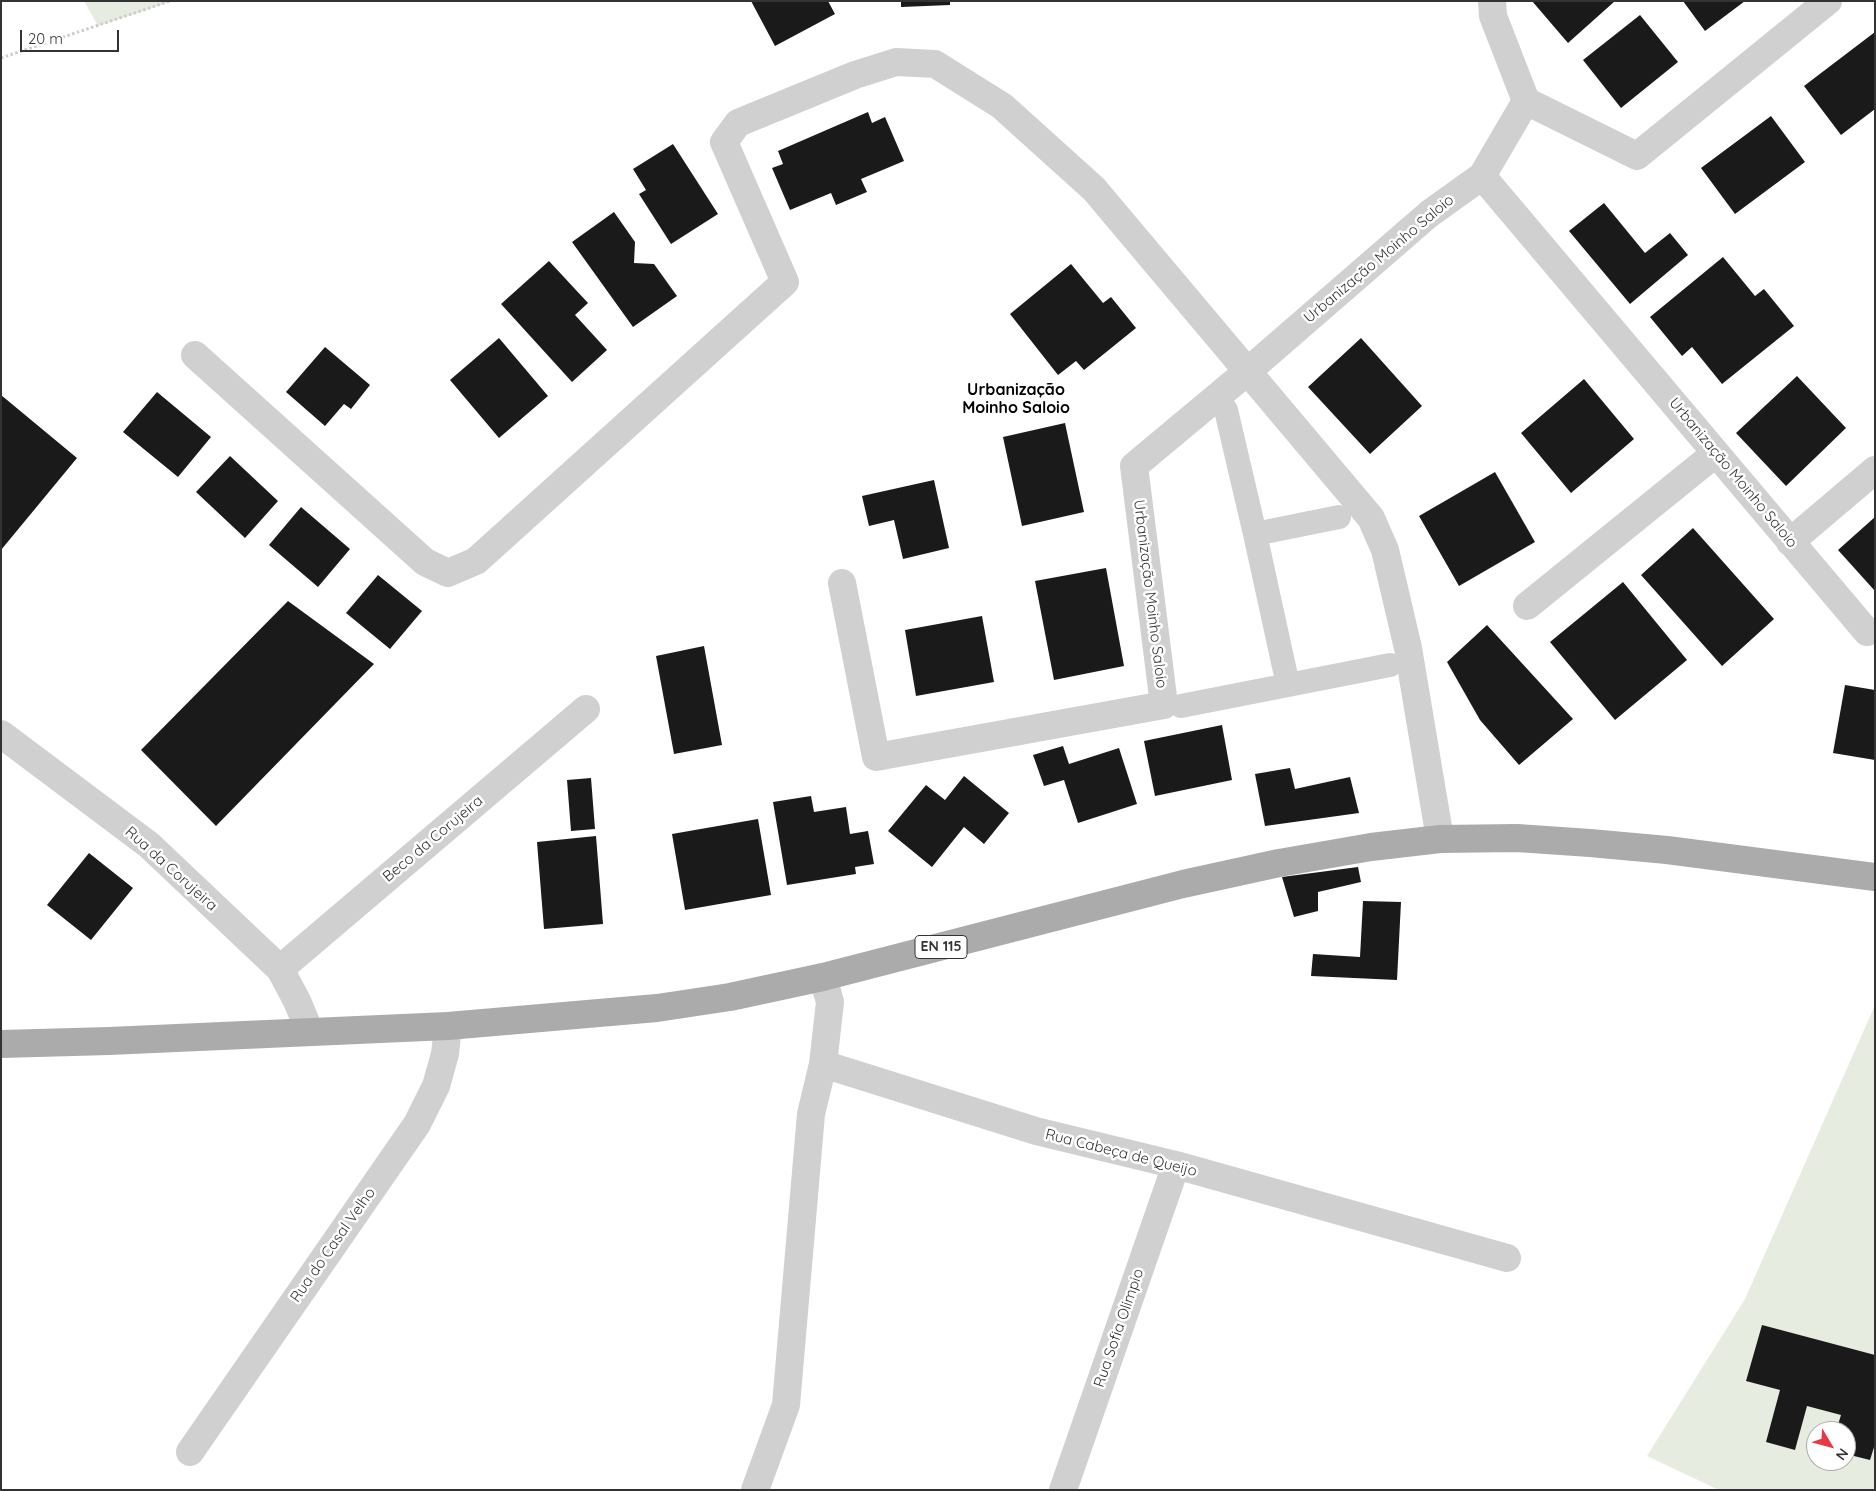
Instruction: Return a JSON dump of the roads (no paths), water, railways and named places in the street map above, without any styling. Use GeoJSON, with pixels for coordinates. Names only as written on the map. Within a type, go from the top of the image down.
{"type":"FeatureCollection","features":[{"type":"Feature","properties":{"kind":"main road","name":"EN 115"},"geometry":{"type":"LineString","coordinates":[[1,1044],[448,1026],[657,1008],[730,997],[823,977],[1183,884],[1334,853],[1440,839],[1517,838],[1590,843],[1667,850],[1875,877]]}},
{"type":"Feature","properties":{"kind":"street"},"geometry":{"type":"LineString","coordinates":[[1492,1],[1493,16],[1526,101],[1637,156],[1828,1]]}},
{"type":"Feature","properties":{"kind":"street"},"geometry":{"type":"LineString","coordinates":[[194,356],[425,562],[448,572],[476,561],[785,282],[724,142],[738,123],[855,74],[896,62],[934,64],[1002,106],[1094,189],[1371,518],[1385,550],[1408,648],[1440,839]]}},
{"type":"Feature","properties":{"kind":"street","name":"Urbanização Moinho Saloio"},"geometry":{"type":"LineString","coordinates":[[842,583],[876,757],[1164,705],[1134,466],[1248,371],[1430,214],[1482,176],[1526,101]]}},
{"type":"Feature","properties":{"kind":"street","name":"Urbanização Moinho Saloio"},"geometry":{"type":"LineString","coordinates":[[1482,176],[1867,632]]}},
{"type":"Feature","properties":{"kind":"street"},"geometry":{"type":"LineString","coordinates":[[1226,410],[1288,685]]}},
{"type":"Feature","properties":{"kind":"street"},"geometry":{"type":"LineString","coordinates":[[1527,606],[1716,453]]}},
{"type":"Feature","properties":{"kind":"street"},"geometry":{"type":"LineString","coordinates":[[1790,542],[1875,470]]}},
{"type":"Feature","properties":{"kind":"street"},"geometry":{"type":"LineString","coordinates":[[1254,534],[1338,517]]}},
{"type":"Feature","properties":{"kind":"street"},"geometry":{"type":"LineString","coordinates":[[1181,706],[1390,665]]}},
{"type":"Feature","properties":{"kind":"street","name":"Beco da Corujeira"},"geometry":{"type":"LineString","coordinates":[[280,969],[586,709]]}},
{"type":"Feature","properties":{"kind":"street","name":"Rua da Corujeira"},"geometry":{"type":"LineString","coordinates":[[1,734],[150,845],[280,969],[297,1001],[310,1032]]}},
{"type":"Feature","properties":{"kind":"street"},"geometry":{"type":"LineString","coordinates":[[756,1490],[786,1405],[811,1114],[823,1064],[830,1002],[823,977]]}},
{"type":"Feature","properties":{"kind":"street","name":"Rua do Casal Velho"},"geometry":{"type":"LineString","coordinates":[[190,1452],[417,1124],[436,1086],[445,1054],[448,1026]]}},
{"type":"Feature","properties":{"kind":"street","name":"Rua Cabeça de Queijo"},"geometry":{"type":"LineString","coordinates":[[823,1064],[1036,1131],[1176,1165],[1507,1258]]}},
{"type":"Feature","properties":{"kind":"street","name":"Rua Sofia Olimpio"},"geometry":{"type":"LineString","coordinates":[[1062,1490],[1176,1165]]}},
{"type":"Feature","properties":{"kind":"district","name":"Urbanização Moinho Saloio"},"geometry":{"type":"Point","coordinates":[1016,399]}}]}
